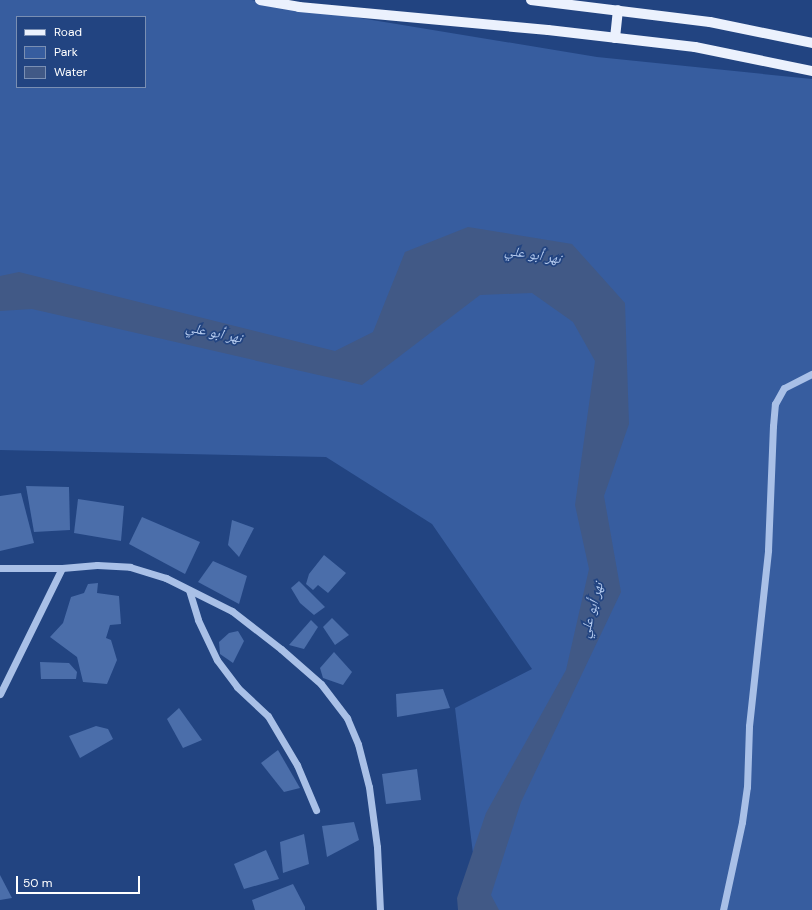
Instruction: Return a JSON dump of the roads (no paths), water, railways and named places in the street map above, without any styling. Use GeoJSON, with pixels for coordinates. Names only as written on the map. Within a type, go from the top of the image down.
{"type":"FeatureCollection","features":[{"type":"Feature","properties":{"kind":"main road"},"geometry":{"type":"LineString","coordinates":[[260,0],[326,5],[695,48],[812,71]]}},
{"type":"Feature","properties":{"kind":"main road"},"geometry":{"type":"LineString","coordinates":[[531,0],[710,22],[812,43]]}},
{"type":"Feature","properties":{"kind":"main road"},"geometry":{"type":"LineString","coordinates":[[615,38],[618,10]]}},
{"type":"Feature","properties":{"kind":"street"},"geometry":{"type":"LineString","coordinates":[[723,910],[742,822],[747,787],[749,726],[768,550],[775,404],[784,388],[812,374]]}},
{"type":"Feature","properties":{"kind":"street"},"geometry":{"type":"LineString","coordinates":[[0,568],[62,568],[97,565],[130,567],[166,578],[232,611],[281,649],[321,684],[347,718],[358,744],[369,787],[377,847],[380,910]]}},
{"type":"Feature","properties":{"kind":"street"},"geometry":{"type":"LineString","coordinates":[[0,694],[62,568]]}},
{"type":"Feature","properties":{"kind":"street"},"geometry":{"type":"LineString","coordinates":[[189,590],[198,620],[218,660],[237,687],[268,716],[297,765],[316,810]]}},
{"type":"Feature","properties":{"kind":"water","name":"نهر أبو علي"},"geometry":{"type":"Polygon","coordinates":[[[468,227],[572,244],[625,303],[629,424],[604,496],[621,592],[521,802],[491,895],[499,910],[458,910],[457,898],[486,813],[566,670],[589,569],[575,505],[595,361],[573,322],[532,293],[480,295],[362,385],[32,309],[0,311],[0,276],[19,272],[335,351],[373,332],[405,252],[468,227]]]}}]}
